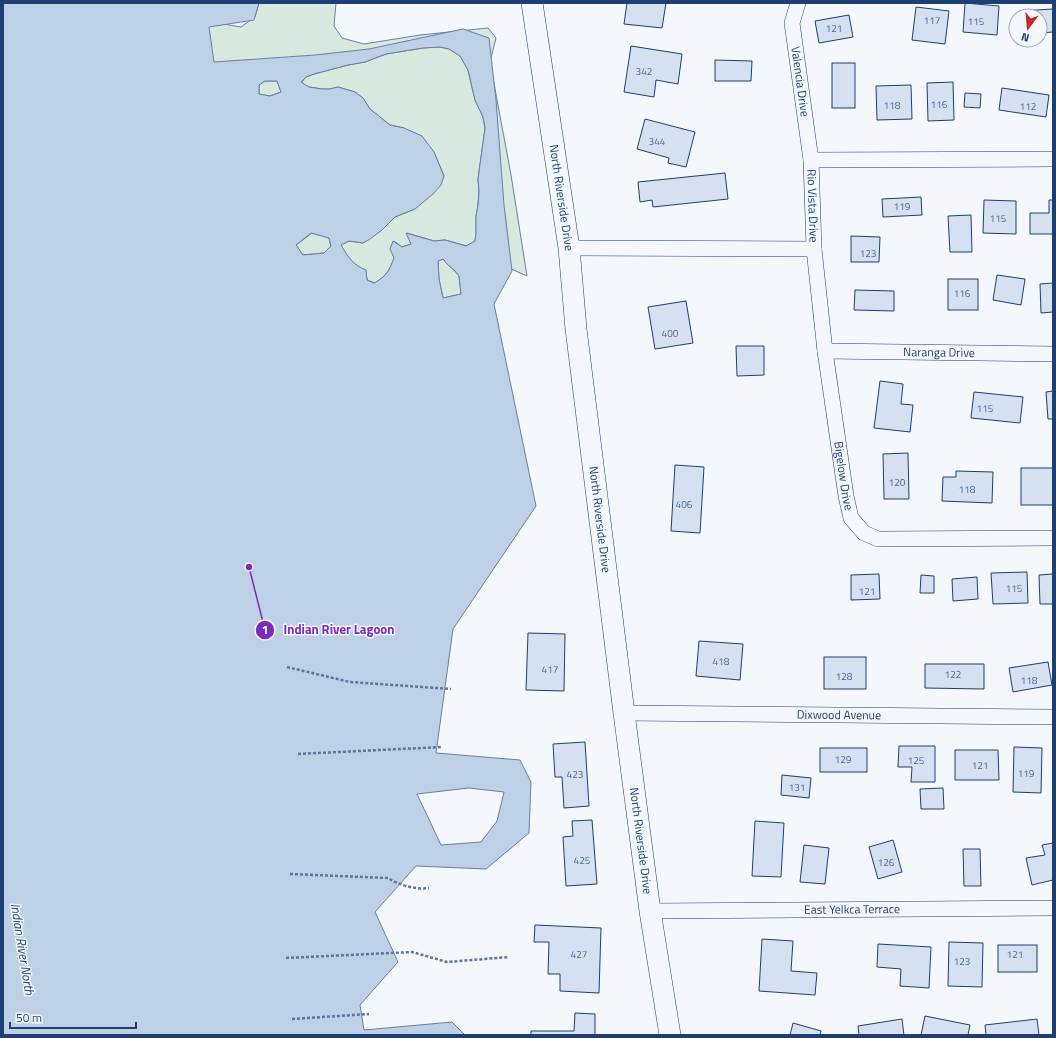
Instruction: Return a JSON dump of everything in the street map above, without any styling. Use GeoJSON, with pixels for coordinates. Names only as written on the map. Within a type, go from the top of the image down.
{"type":"FeatureCollection","features":[{"type":"Feature","properties":{"kind":"street","name":"North Riverside Drive"},"geometry":{"type":"LineString","coordinates":[[532,3],[569,248],[577,337],[624,713],[650,911],[670,1035]]}},
{"type":"Feature","properties":{"kind":"street","name":"Valencia Drive"},"geometry":{"type":"LineString","coordinates":[[798,3],[792,23],[811,160]]}},
{"type":"Feature","properties":{"kind":"street","name":"Rio Vista Drive"},"geometry":{"type":"LineString","coordinates":[[569,248],[814,249],[811,160],[1053,159]]}},
{"type":"Feature","properties":{"kind":"street","name":"Bigelow Drive"},"geometry":{"type":"LineString","coordinates":[[814,249],[825,351],[846,496],[851,518],[864,533],[878,539],[1053,538]]}},
{"type":"Feature","properties":{"kind":"street","name":"Naranga Drive"},"geometry":{"type":"LineString","coordinates":[[825,351],[1053,354]]}},
{"type":"Feature","properties":{"kind":"street","name":"Dixwood Avenue"},"geometry":{"type":"LineString","coordinates":[[624,713],[1053,717]]}},
{"type":"Feature","properties":{"kind":"street","name":"East Yelkca Terrace"},"geometry":{"type":"LineString","coordinates":[[650,911],[1053,908]]}},
{"type":"Feature","properties":{"kind":"path"},"geometry":{"type":"LineString","coordinates":[[287,667],[350,682],[451,688]]}},
{"type":"Feature","properties":{"kind":"path"},"geometry":{"type":"LineString","coordinates":[[298,754],[441,747]]}},
{"type":"Feature","properties":{"kind":"path"},"geometry":{"type":"LineString","coordinates":[[290,874],[388,878],[395,882],[421,889],[429,888]]}},
{"type":"Feature","properties":{"kind":"path"},"geometry":{"type":"LineString","coordinates":[[286,958],[412,952],[447,962],[509,958]]}},
{"type":"Feature","properties":{"kind":"path"},"geometry":{"type":"LineString","coordinates":[[292,1019],[369,1014]]}},
{"type":"Feature","properties":{"kind":"shaded area"},"geometry":{"type":"Polygon","coordinates":[[[259,3],[336,3],[334,26],[342,38],[364,44],[420,35],[488,28],[496,38],[490,62],[511,175],[527,276],[509,268],[492,129],[476,68],[451,41],[364,53],[213,64],[206,21],[241,27],[255,17],[259,3]]]}},
{"type":"Feature","properties":{"kind":"shaded area"},"geometry":{"type":"Polygon","coordinates":[[[440,47],[449,49],[460,56],[468,70],[475,100],[483,117],[485,128],[478,179],[479,191],[475,241],[467,246],[445,240],[434,241],[407,233],[411,244],[402,247],[394,241],[391,249],[394,258],[391,266],[385,275],[375,283],[367,280],[366,271],[361,269],[348,257],[340,245],[349,241],[363,243],[382,230],[395,217],[415,209],[444,176],[434,152],[404,128],[390,125],[370,109],[363,98],[355,92],[338,87],[322,89],[309,87],[301,83],[306,77],[314,74],[365,62],[386,54],[440,47]]]}},
{"type":"Feature","properties":{"kind":"shaded area"},"geometry":{"type":"Polygon","coordinates":[[[265,81],[277,81],[281,92],[270,96],[259,94],[259,85],[265,81]]]}},
{"type":"Feature","properties":{"kind":"shaded area"},"geometry":{"type":"Polygon","coordinates":[[[312,233],[329,238],[331,246],[324,253],[303,255],[296,245],[312,233]]]}},
{"type":"Feature","properties":{"kind":"shaded area"},"geometry":{"type":"Polygon","coordinates":[[[443,259],[459,276],[461,294],[443,298],[439,279],[438,261],[443,259]]]}},
{"type":"Feature","properties":{"kind":"water","name":"Indian River North"},"geometry":{"type":"Polygon","coordinates":[[[3,3],[259,3],[254,20],[209,27],[214,62],[315,55],[369,49],[463,29],[489,38],[496,100],[504,205],[512,271],[494,304],[536,506],[453,629],[436,753],[520,760],[531,782],[529,833],[486,869],[416,866],[375,912],[398,962],[360,1005],[364,1030],[452,1022],[465,1035],[3,1035],[3,3]],[[440,47],[386,54],[365,62],[314,74],[306,77],[301,82],[309,87],[330,89],[338,87],[355,92],[363,98],[370,109],[390,125],[404,128],[422,136],[434,152],[444,176],[441,185],[415,209],[395,217],[382,230],[363,243],[349,241],[341,245],[351,260],[366,270],[367,280],[374,283],[387,273],[391,266],[394,258],[390,249],[393,241],[402,247],[411,244],[406,233],[434,241],[445,240],[466,246],[475,241],[479,191],[478,179],[485,128],[483,117],[475,100],[468,70],[460,56],[449,49],[440,47]],[[265,81],[259,85],[259,94],[270,96],[281,92],[277,81],[265,81]],[[311,233],[296,245],[303,255],[324,253],[331,246],[329,238],[311,233]],[[443,259],[438,261],[439,279],[443,298],[461,294],[459,276],[443,259]],[[469,788],[417,794],[441,845],[481,842],[497,821],[504,792],[469,788]]]}},
{"type":"Feature","properties":{"kind":"building"},"geometry":{"type":"Polygon","coordinates":[[[627,3],[666,3],[662,28],[624,24],[627,3]]]}},
{"type":"Feature","properties":{"kind":"building"},"geometry":{"type":"Polygon","coordinates":[[[965,3],[999,6],[997,35],[963,32],[965,3]]]}},
{"type":"Feature","properties":{"kind":"building"},"geometry":{"type":"Polygon","coordinates":[[[916,7],[949,11],[945,44],[912,40],[916,7]]]}},
{"type":"Feature","properties":{"kind":"building"},"geometry":{"type":"Polygon","coordinates":[[[1048,9],[1053,9],[1053,32],[1048,32],[1048,9]]]}},
{"type":"Feature","properties":{"kind":"building"},"geometry":{"type":"Polygon","coordinates":[[[849,15],[853,37],[819,43],[815,21],[849,15]]]}},
{"type":"Feature","properties":{"kind":"building"},"geometry":{"type":"Polygon","coordinates":[[[631,46],[682,54],[678,84],[656,80],[654,97],[624,92],[631,46]]]}},
{"type":"Feature","properties":{"kind":"building"},"geometry":{"type":"Polygon","coordinates":[[[715,60],[752,61],[751,81],[715,81],[715,60]]]}},
{"type":"Feature","properties":{"kind":"building"},"geometry":{"type":"Polygon","coordinates":[[[832,63],[855,63],[855,108],[832,108],[832,63]]]}},
{"type":"Feature","properties":{"kind":"building"},"geometry":{"type":"Polygon","coordinates":[[[953,82],[954,120],[928,121],[927,83],[953,82]]]}},
{"type":"Feature","properties":{"kind":"building"},"geometry":{"type":"Polygon","coordinates":[[[911,85],[912,119],[877,120],[876,86],[911,85]]]}},
{"type":"Feature","properties":{"kind":"building"},"geometry":{"type":"Polygon","coordinates":[[[1002,88],[1049,95],[1046,117],[999,110],[1002,88]]]}},
{"type":"Feature","properties":{"kind":"building"},"geometry":{"type":"Polygon","coordinates":[[[965,93],[981,94],[980,108],[964,107],[965,93]]]}},
{"type":"Feature","properties":{"kind":"building"},"geometry":{"type":"Polygon","coordinates":[[[645,119],[695,132],[686,167],[668,163],[669,158],[637,149],[645,119]]]}},
{"type":"Feature","properties":{"kind":"building"},"geometry":{"type":"Polygon","coordinates":[[[725,173],[728,199],[653,207],[652,200],[640,202],[638,182],[725,173]]]}},
{"type":"Feature","properties":{"kind":"building"},"geometry":{"type":"Polygon","coordinates":[[[921,197],[922,215],[883,217],[882,199],[921,197]]]}},
{"type":"Feature","properties":{"kind":"building"},"geometry":{"type":"Polygon","coordinates":[[[984,200],[1016,201],[1016,234],[983,233],[984,200]]]}},
{"type":"Feature","properties":{"kind":"building"},"geometry":{"type":"Polygon","coordinates":[[[1049,200],[1053,200],[1053,234],[1030,234],[1030,213],[1049,213],[1049,200]]]}},
{"type":"Feature","properties":{"kind":"building"},"geometry":{"type":"Polygon","coordinates":[[[971,215],[972,252],[950,252],[948,216],[971,215]]]}},
{"type":"Feature","properties":{"kind":"building"},"geometry":{"type":"Polygon","coordinates":[[[851,236],[880,237],[879,262],[851,262],[851,236]]]}},
{"type":"Feature","properties":{"kind":"building"},"geometry":{"type":"Polygon","coordinates":[[[997,275],[1025,279],[1021,305],[993,300],[997,275]]]}},
{"type":"Feature","properties":{"kind":"building"},"geometry":{"type":"Polygon","coordinates":[[[948,279],[978,279],[978,310],[948,310],[948,279]]]}},
{"type":"Feature","properties":{"kind":"building"},"geometry":{"type":"Polygon","coordinates":[[[1053,283],[1053,312],[1041,313],[1040,284],[1053,283]]]}},
{"type":"Feature","properties":{"kind":"building"},"geometry":{"type":"Polygon","coordinates":[[[855,290],[894,291],[894,311],[854,310],[855,290]]]}},
{"type":"Feature","properties":{"kind":"building"},"geometry":{"type":"Polygon","coordinates":[[[686,301],[693,343],[655,349],[648,307],[686,301]]]}},
{"type":"Feature","properties":{"kind":"building"},"geometry":{"type":"Polygon","coordinates":[[[736,346],[764,346],[764,375],[737,376],[736,346]]]}},
{"type":"Feature","properties":{"kind":"building"},"geometry":{"type":"Polygon","coordinates":[[[880,381],[903,384],[901,404],[913,405],[910,432],[874,428],[880,381]]]}},
{"type":"Feature","properties":{"kind":"building"},"geometry":{"type":"Polygon","coordinates":[[[1053,391],[1053,419],[1048,419],[1046,392],[1053,391]]]}},
{"type":"Feature","properties":{"kind":"building"},"geometry":{"type":"Polygon","coordinates":[[[974,392],[1023,397],[1020,423],[971,418],[974,392]]]}},
{"type":"Feature","properties":{"kind":"building"},"geometry":{"type":"Polygon","coordinates":[[[908,453],[909,499],[884,499],[883,454],[908,453]]]}},
{"type":"Feature","properties":{"kind":"building"},"geometry":{"type":"Polygon","coordinates":[[[675,465],[704,467],[700,533],[671,531],[675,465]]]}},
{"type":"Feature","properties":{"kind":"building"},"geometry":{"type":"Polygon","coordinates":[[[1021,468],[1053,468],[1053,505],[1021,505],[1021,468]]]}},
{"type":"Feature","properties":{"kind":"building"},"geometry":{"type":"Polygon","coordinates":[[[956,471],[993,472],[992,503],[942,501],[943,477],[956,477],[956,471]]]}},
{"type":"Feature","properties":{"kind":"building"},"geometry":{"type":"Polygon","coordinates":[[[1027,572],[1028,603],[993,604],[991,573],[1027,572]]]}},
{"type":"Feature","properties":{"kind":"building"},"geometry":{"type":"Polygon","coordinates":[[[879,574],[880,599],[851,600],[851,575],[879,574]]]}},
{"type":"Feature","properties":{"kind":"building"},"geometry":{"type":"Polygon","coordinates":[[[1053,574],[1053,604],[1040,604],[1039,575],[1053,574]]]}},
{"type":"Feature","properties":{"kind":"building"},"geometry":{"type":"Polygon","coordinates":[[[921,575],[934,576],[934,593],[920,593],[921,575]]]}},
{"type":"Feature","properties":{"kind":"building"},"geometry":{"type":"Polygon","coordinates":[[[977,577],[978,599],[953,601],[952,579],[977,577]]]}},
{"type":"Feature","properties":{"kind":"building"},"geometry":{"type":"Polygon","coordinates":[[[528,633],[565,634],[564,691],[526,690],[528,633]]]}},
{"type":"Feature","properties":{"kind":"building"},"geometry":{"type":"Polygon","coordinates":[[[699,641],[743,644],[740,680],[696,676],[699,641]]]}},
{"type":"Feature","properties":{"kind":"building"},"geometry":{"type":"Polygon","coordinates":[[[824,657],[866,657],[866,689],[824,689],[824,657]]]}},
{"type":"Feature","properties":{"kind":"building"},"geometry":{"type":"Polygon","coordinates":[[[1048,662],[1052,685],[1013,692],[1009,668],[1048,662]]]}},
{"type":"Feature","properties":{"kind":"building"},"geometry":{"type":"Polygon","coordinates":[[[925,664],[984,664],[984,689],[925,688],[925,664]]]}},
{"type":"Feature","properties":{"kind":"building"},"geometry":{"type":"Polygon","coordinates":[[[585,742],[589,806],[564,808],[562,777],[555,777],[553,744],[585,742]]]}},
{"type":"Feature","properties":{"kind":"building"},"geometry":{"type":"Polygon","coordinates":[[[899,746],[935,746],[935,782],[911,782],[912,767],[898,767],[899,746]]]}},
{"type":"Feature","properties":{"kind":"building"},"geometry":{"type":"Polygon","coordinates":[[[1014,747],[1042,748],[1041,793],[1013,792],[1014,747]]]}},
{"type":"Feature","properties":{"kind":"building"},"geometry":{"type":"Polygon","coordinates":[[[820,748],[867,748],[867,772],[820,772],[820,748]]]}},
{"type":"Feature","properties":{"kind":"building"},"geometry":{"type":"Polygon","coordinates":[[[955,750],[998,750],[999,780],[955,780],[955,750]]]}},
{"type":"Feature","properties":{"kind":"building"},"geometry":{"type":"Polygon","coordinates":[[[782,775],[811,778],[809,798],[781,795],[782,775]]]}},
{"type":"Feature","properties":{"kind":"building"},"geometry":{"type":"Polygon","coordinates":[[[943,788],[944,809],[921,809],[920,789],[943,788]]]}},
{"type":"Feature","properties":{"kind":"building"},"geometry":{"type":"Polygon","coordinates":[[[592,820],[597,884],[566,886],[563,837],[573,836],[572,821],[592,820]]]}},
{"type":"Feature","properties":{"kind":"building"},"geometry":{"type":"Polygon","coordinates":[[[755,821],[784,823],[781,877],[752,876],[755,821]]]}},
{"type":"Feature","properties":{"kind":"building"},"geometry":{"type":"Polygon","coordinates":[[[893,840],[902,872],[878,879],[869,847],[893,840]]]}},
{"type":"Feature","properties":{"kind":"building"},"geometry":{"type":"Polygon","coordinates":[[[1053,843],[1053,880],[1032,885],[1026,858],[1045,855],[1042,845],[1053,843]]]}},
{"type":"Feature","properties":{"kind":"building"},"geometry":{"type":"Polygon","coordinates":[[[804,845],[829,848],[825,884],[800,882],[804,845]]]}},
{"type":"Feature","properties":{"kind":"building"},"geometry":{"type":"Polygon","coordinates":[[[963,849],[980,849],[981,886],[964,886],[963,849]]]}},
{"type":"Feature","properties":{"kind":"building"},"geometry":{"type":"Polygon","coordinates":[[[535,925],[601,928],[599,993],[560,991],[560,974],[548,974],[549,942],[534,942],[535,925]]]}},
{"type":"Feature","properties":{"kind":"building"},"geometry":{"type":"Polygon","coordinates":[[[762,939],[793,941],[791,971],[817,973],[815,995],[759,991],[762,939]]]}},
{"type":"Feature","properties":{"kind":"building"},"geometry":{"type":"Polygon","coordinates":[[[949,942],[983,943],[982,987],[948,986],[949,942]]]}},
{"type":"Feature","properties":{"kind":"building"},"geometry":{"type":"Polygon","coordinates":[[[878,944],[931,947],[929,988],[900,986],[901,969],[877,967],[878,944]]]}},
{"type":"Feature","properties":{"kind":"building"},"geometry":{"type":"Polygon","coordinates":[[[998,945],[1037,945],[1037,972],[998,972],[998,945]]]}},
{"type":"Feature","properties":{"kind":"building"},"geometry":{"type":"Polygon","coordinates":[[[575,1013],[595,1014],[595,1035],[531,1035],[531,1031],[574,1031],[575,1013]]]}},
{"type":"Feature","properties":{"kind":"building"},"geometry":{"type":"Polygon","coordinates":[[[925,1016],[970,1025],[968,1035],[921,1035],[925,1016]]]}},
{"type":"Feature","properties":{"kind":"building"},"geometry":{"type":"Polygon","coordinates":[[[902,1019],[904,1035],[859,1035],[858,1026],[902,1019]]]}},
{"type":"Feature","properties":{"kind":"building"},"geometry":{"type":"Polygon","coordinates":[[[1037,1019],[1039,1035],[986,1035],[985,1025],[1037,1019]]]}},
{"type":"Feature","properties":{"kind":"building"},"geometry":{"type":"Polygon","coordinates":[[[793,1023],[821,1031],[820,1035],[790,1035],[793,1023]]]}},
{"type":"Feature","properties":{"kind":"place","name":"Indian River Lagoon"},"geometry":{"type":"Point","coordinates":[249,567]}}]}
